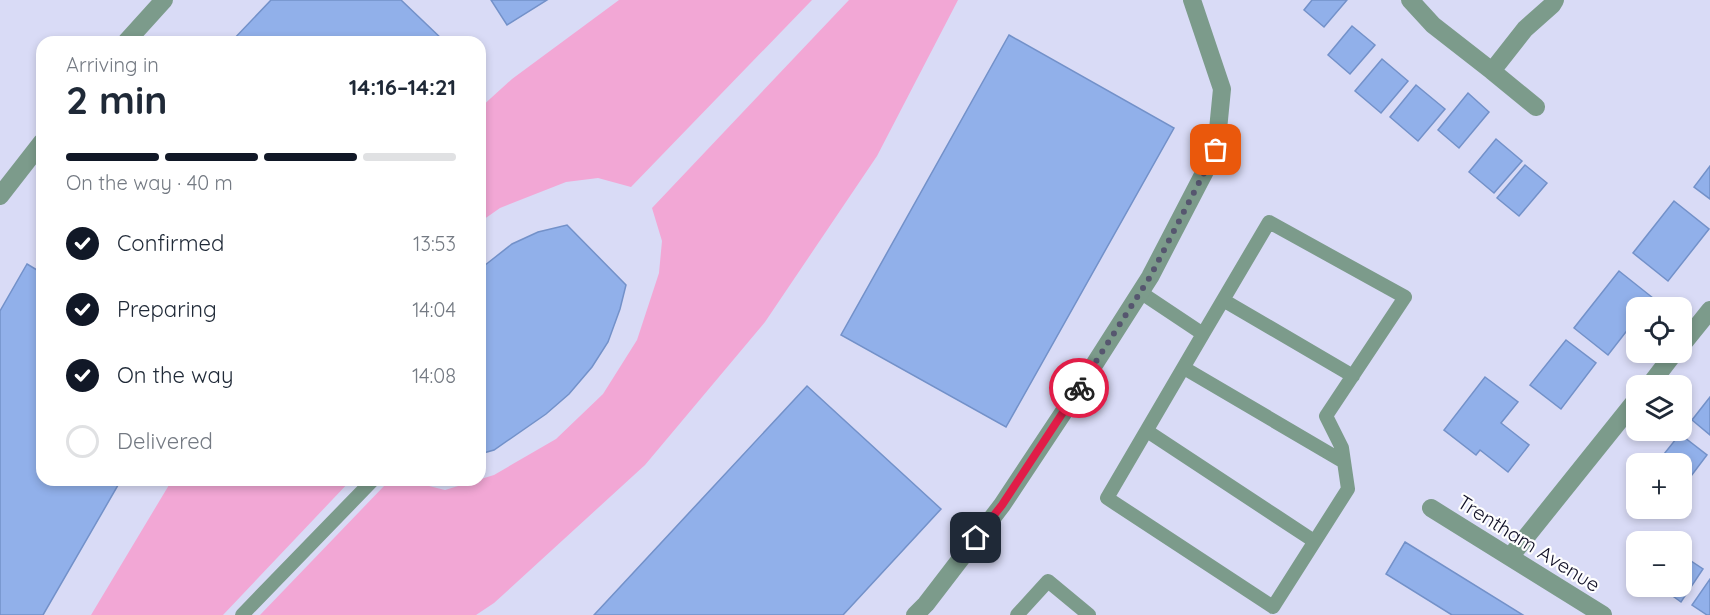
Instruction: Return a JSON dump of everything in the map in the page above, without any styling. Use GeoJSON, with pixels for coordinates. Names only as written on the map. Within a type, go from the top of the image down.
{"type":"FeatureCollection","features":[{"type":"Feature","properties":{"kind":"street"},"geometry":{"type":"LineString","coordinates":[[915,615],[926,604],[1002,505],[1071,401],[1150,277],[1216,150],[1222,89],[1192,0]]}},
{"type":"Feature","properties":{"kind":"street"},"geometry":{"type":"LineString","coordinates":[[1410,0],[1433,25],[1536,107]]}},
{"type":"Feature","properties":{"kind":"street"},"geometry":{"type":"LineString","coordinates":[[1492,71],[1525,30],[1555,0]]}},
{"type":"Feature","properties":{"kind":"street"},"geometry":{"type":"LineString","coordinates":[[131,36],[158,2]]}},
{"type":"Feature","properties":{"kind":"street"},"geometry":{"type":"LineString","coordinates":[[0,196],[36,150]]}},
{"type":"Feature","properties":{"kind":"street"},"geometry":{"type":"LineString","coordinates":[[1692,332],[1710,310]]}},
{"type":"Feature","properties":{"kind":"street"},"geometry":{"type":"LineString","coordinates":[[1657,375],[1666,363]]}},
{"type":"Feature","properties":{"kind":"street"},"geometry":{"type":"LineString","coordinates":[[1510,557],[1626,412]]}},
{"type":"Feature","properties":{"kind":"street","name":"Trentham Avenue"},"geometry":{"type":"LineString","coordinates":[[1431,508],[1603,615]]}},
{"type":"Feature","properties":{"kind":"lane"},"geometry":{"type":"LineString","coordinates":[[1269,222],[1405,297],[1326,416],[1342,448],[1348,489],[1273,607],[1107,498],[1203,334],[1269,222]]}},
{"type":"Feature","properties":{"kind":"lane"},"geometry":{"type":"LineString","coordinates":[[1140,292],[1203,334]]}},
{"type":"Feature","properties":{"kind":"lane"},"geometry":{"type":"LineString","coordinates":[[1223,300],[1353,376]]}},
{"type":"Feature","properties":{"kind":"lane"},"geometry":{"type":"LineString","coordinates":[[1184,368],[1344,462]]}},
{"type":"Feature","properties":{"kind":"lane"},"geometry":{"type":"LineString","coordinates":[[1146,431],[1314,541]]}},
{"type":"Feature","properties":{"kind":"lane"},"geometry":{"type":"LineString","coordinates":[[242,615],[367,486]]}},
{"type":"Feature","properties":{"kind":"lane"},"geometry":{"type":"LineString","coordinates":[[1017,615],[1048,581],[1089,615]]}},
{"type":"Feature","properties":{"kind":"shaded area"},"geometry":{"type":"Polygon","coordinates":[[[619,0],[812,0],[631,187],[598,178],[566,182],[500,208],[486,218],[486,103],[512,79],[619,0]]]}},
{"type":"Feature","properties":{"kind":"shaded area"},"geometry":{"type":"Polygon","coordinates":[[[849,0],[958,0],[877,156],[765,322],[645,465],[494,603],[476,615],[260,615],[384,486],[429,486],[445,490],[458,486],[486,486],[486,477],[556,439],[603,394],[637,340],[659,273],[662,241],[652,208],[849,0]]]}},
{"type":"Feature","properties":{"kind":"shaded area"},"geometry":{"type":"Polygon","coordinates":[[[168,486],[345,486],[223,615],[91,615],[168,486]]]}},
{"type":"Feature","properties":{"kind":"building"},"geometry":{"type":"Polygon","coordinates":[[[271,0],[401,0],[439,36],[237,36],[271,0]]]}},
{"type":"Feature","properties":{"kind":"building"},"geometry":{"type":"Polygon","coordinates":[[[491,0],[547,0],[507,25],[491,0]]]}},
{"type":"Feature","properties":{"kind":"building"},"geometry":{"type":"Polygon","coordinates":[[[1312,0],[1347,0],[1324,27],[1304,10],[1312,0]]]}},
{"type":"Feature","properties":{"kind":"building"},"geometry":{"type":"Polygon","coordinates":[[[1352,26],[1375,45],[1350,74],[1328,55],[1352,26]]]}},
{"type":"Feature","properties":{"kind":"building"},"geometry":{"type":"Polygon","coordinates":[[[1009,35],[1174,128],[1006,427],[841,335],[1009,35]]]}},
{"type":"Feature","properties":{"kind":"building"},"geometry":{"type":"Polygon","coordinates":[[[1382,59],[1408,81],[1381,113],[1355,91],[1382,59]]]}},
{"type":"Feature","properties":{"kind":"building"},"geometry":{"type":"Polygon","coordinates":[[[1416,85],[1445,109],[1418,141],[1390,117],[1416,85]]]}},
{"type":"Feature","properties":{"kind":"building"},"geometry":{"type":"Polygon","coordinates":[[[1468,93],[1489,112],[1459,148],[1438,130],[1468,93]]]}},
{"type":"Feature","properties":{"kind":"building"},"geometry":{"type":"Polygon","coordinates":[[[1496,139],[1522,161],[1494,193],[1469,172],[1496,139]]]}},
{"type":"Feature","properties":{"kind":"building"},"geometry":{"type":"Polygon","coordinates":[[[1525,165],[1547,183],[1519,216],[1497,198],[1525,165]]]}},
{"type":"Feature","properties":{"kind":"building"},"geometry":{"type":"Polygon","coordinates":[[[1710,166],[1710,199],[1694,187],[1710,166]]]}},
{"type":"Feature","properties":{"kind":"building"},"geometry":{"type":"Polygon","coordinates":[[[1674,201],[1709,229],[1668,281],[1633,253],[1674,201]]]}},
{"type":"Feature","properties":{"kind":"building"},"geometry":{"type":"Polygon","coordinates":[[[567,225],[626,285],[608,342],[592,367],[569,394],[546,414],[494,450],[486,452],[486,264],[512,244],[538,232],[567,225]]]}},
{"type":"Feature","properties":{"kind":"building"},"geometry":{"type":"Polygon","coordinates":[[[27,264],[36,269],[36,486],[118,486],[43,615],[0,615],[0,311],[27,264]]]}},
{"type":"Feature","properties":{"kind":"building"},"geometry":{"type":"Polygon","coordinates":[[[1619,271],[1652,297],[1626,297],[1626,332],[1608,355],[1574,328],[1619,271]]]}},
{"type":"Feature","properties":{"kind":"building"},"geometry":{"type":"Polygon","coordinates":[[[1566,340],[1596,363],[1561,409],[1530,385],[1566,340]]]}},
{"type":"Feature","properties":{"kind":"building"},"geometry":{"type":"Polygon","coordinates":[[[1485,377],[1518,402],[1501,423],[1529,445],[1508,472],[1480,450],[1476,455],[1444,430],[1485,377]]]}},
{"type":"Feature","properties":{"kind":"building"},"geometry":{"type":"Polygon","coordinates":[[[807,386],[941,509],[843,615],[594,615],[807,386]]]}},
{"type":"Feature","properties":{"kind":"building"},"geometry":{"type":"Polygon","coordinates":[[[1710,397],[1710,435],[1692,420],[1710,397]]]}},
{"type":"Feature","properties":{"kind":"building"},"geometry":{"type":"Polygon","coordinates":[[[1674,441],[1689,441],[1707,455],[1692,475],[1692,453],[1665,453],[1674,441]]]}},
{"type":"Feature","properties":{"kind":"building"},"geometry":{"type":"Polygon","coordinates":[[[1405,542],[1523,615],[1452,615],[1386,574],[1405,542]]]}},
{"type":"Feature","properties":{"kind":"building"},"geometry":{"type":"Polygon","coordinates":[[[1692,562],[1703,569],[1692,586],[1692,562]]]}},
{"type":"Feature","properties":{"kind":"building"},"geometry":{"type":"Polygon","coordinates":[[[1710,579],[1710,615],[1707,615],[1692,605],[1710,579]]]}},
{"type":"Feature","properties":{"kind":"building"},"geometry":{"type":"Polygon","coordinates":[[[1674,597],[1684,597],[1681,602],[1674,597]]]}},
{"type":"Feature","properties":{"kind":"way so far"},"geometry":{"type":"LineString","coordinates":[[1079,388],[1150,277],[1216,150]]}},
{"type":"Feature","properties":{"kind":"route"},"geometry":{"type":"LineString","coordinates":[[976,538],[1002,505],[1079,388]]}}]}
